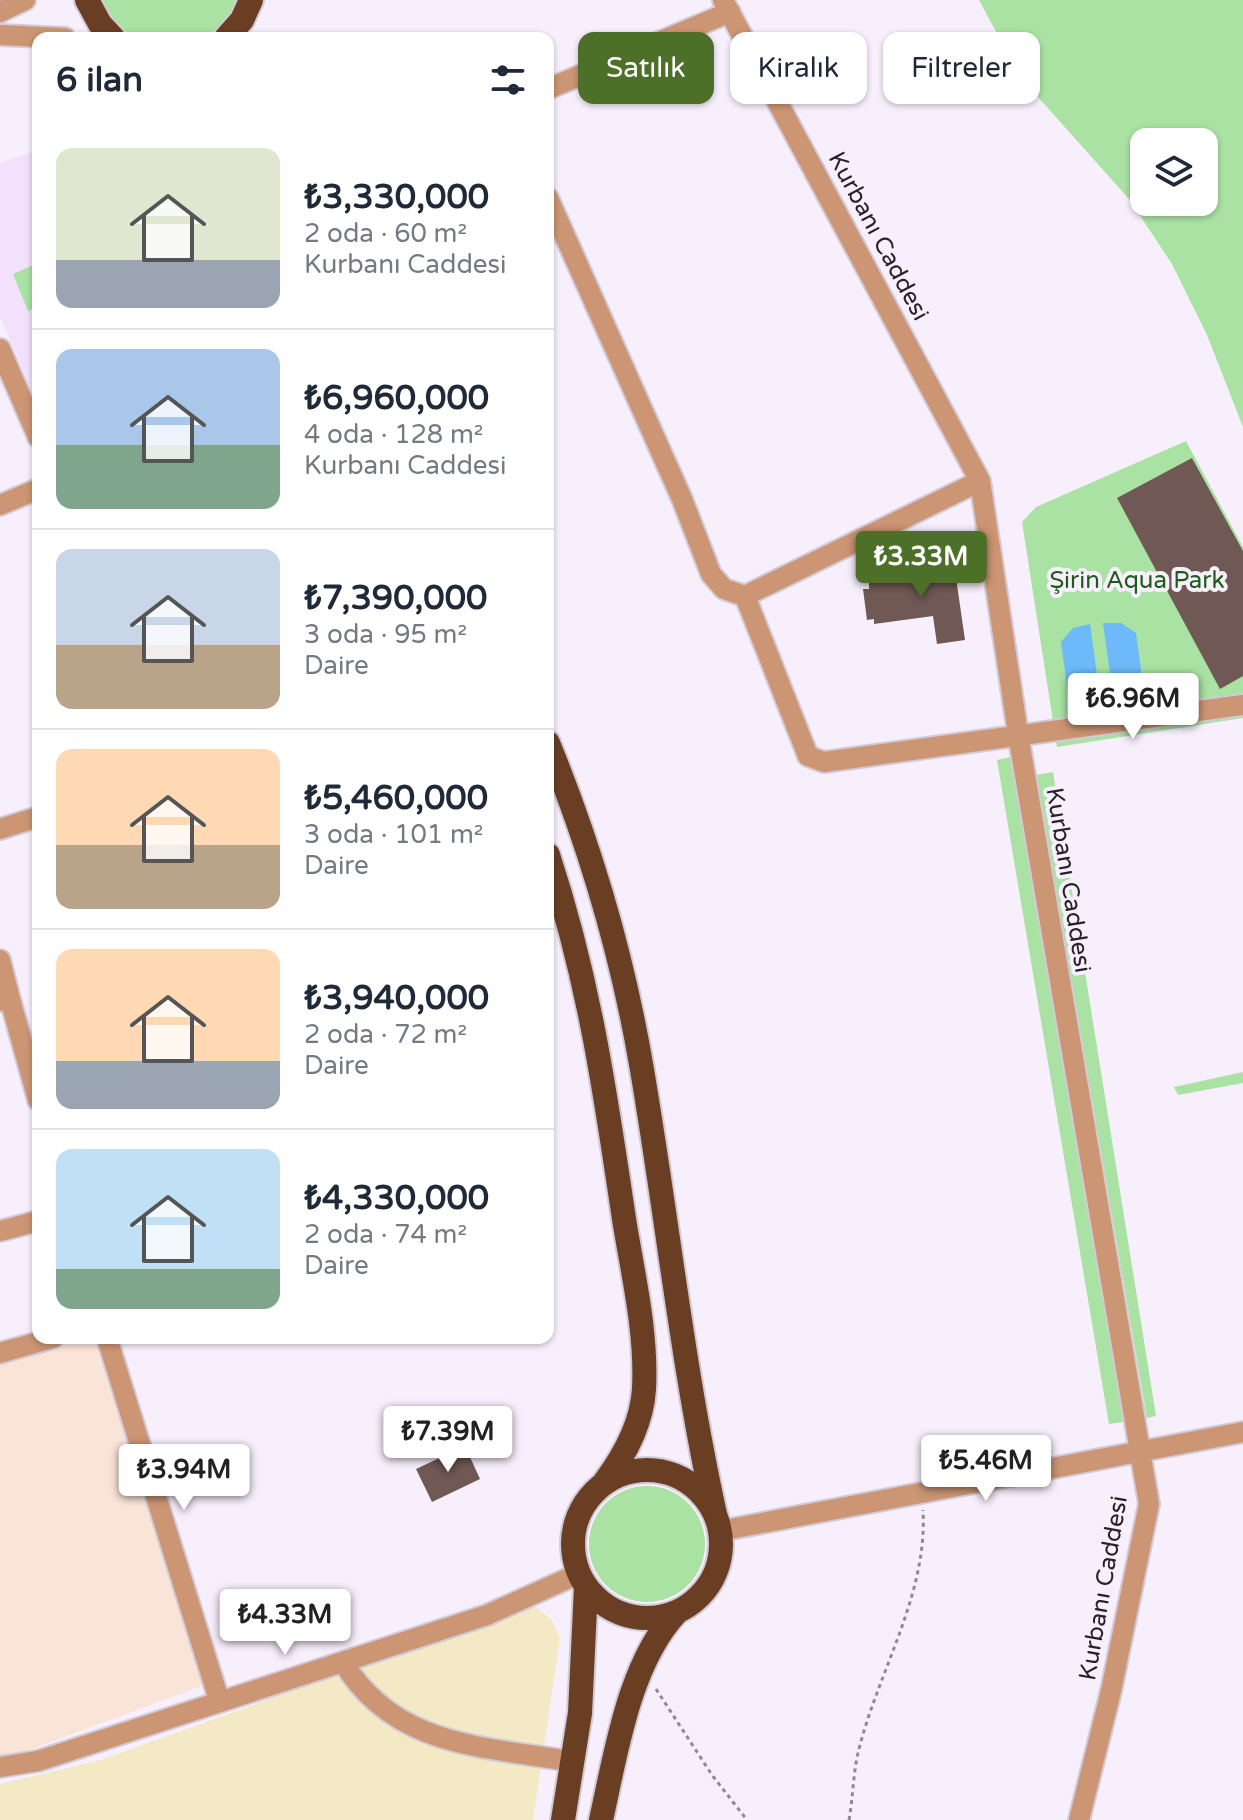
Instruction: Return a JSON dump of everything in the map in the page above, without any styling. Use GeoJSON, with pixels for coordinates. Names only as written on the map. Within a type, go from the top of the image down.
{"type":"FeatureCollection","features":[{"type":"Feature","properties":{"kind":"highway"},"geometry":{"type":"LineString","coordinates":[[87,0],[107,32]]}},
{"type":"Feature","properties":{"kind":"highway"},"geometry":{"type":"LineString","coordinates":[[554,760],[593,870],[628,1002],[689,1389],[718,1522],[720,1557],[710,1584],[677,1612],[658,1635],[642,1664],[601,1820]]}},
{"type":"Feature","properties":{"kind":"highway"},"geometry":{"type":"LineString","coordinates":[[554,875],[579,958],[605,1080],[643,1345],[644,1389],[638,1419],[626,1451],[604,1483],[584,1504],[573,1531],[572,1545],[582,1580],[574,1762],[563,1820]]}},
{"type":"Feature","properties":{"kind":"highway"},"geometry":{"type":"LineString","coordinates":[[604,1483],[630,1471],[660,1471],[674,1475],[698,1490],[718,1522]]}},
{"type":"Feature","properties":{"kind":"highway"},"geometry":{"type":"LineString","coordinates":[[582,1580],[595,1598],[620,1613],[648,1618],[677,1612]]}},
{"type":"Feature","properties":{"kind":"street"},"geometry":{"type":"LineString","coordinates":[[0,12],[25,0]]}},
{"type":"Feature","properties":{"kind":"street"},"geometry":{"type":"LineString","coordinates":[[554,86],[726,6]]}},
{"type":"Feature","properties":{"kind":"street","name":"Kurbanı Caddesi"},"geometry":{"type":"LineString","coordinates":[[726,6],[980,481],[1018,734],[1149,1504],[1111,1691],[1079,1820]]}},
{"type":"Feature","properties":{"kind":"street"},"geometry":{"type":"LineString","coordinates":[[0,35],[32,36]]}},
{"type":"Feature","properties":{"kind":"street"},"geometry":{"type":"LineString","coordinates":[[554,211],[682,499],[711,574],[724,589],[745,596],[980,481]]}},
{"type":"Feature","properties":{"kind":"street"},"geometry":{"type":"LineString","coordinates":[[0,349],[32,423]]}},
{"type":"Feature","properties":{"kind":"street"},"geometry":{"type":"LineString","coordinates":[[0,505],[32,492]]}},
{"type":"Feature","properties":{"kind":"street"},"geometry":{"type":"LineString","coordinates":[[745,596],[805,751],[814,760],[824,762],[1243,705]]}},
{"type":"Feature","properties":{"kind":"street"},"geometry":{"type":"LineString","coordinates":[[0,829],[32,819]]}},
{"type":"Feature","properties":{"kind":"street"},"geometry":{"type":"LineString","coordinates":[[0,960],[5,1000],[32,1082]]}},
{"type":"Feature","properties":{"kind":"street"},"geometry":{"type":"LineString","coordinates":[[0,1231],[32,1223]]}},
{"type":"Feature","properties":{"kind":"street"},"geometry":{"type":"LineString","coordinates":[[0,1353],[32,1344]]}},
{"type":"Feature","properties":{"kind":"street"},"geometry":{"type":"LineString","coordinates":[[109,1344],[219,1700]]}},
{"type":"Feature","properties":{"kind":"street"},"geometry":{"type":"LineString","coordinates":[[718,1522],[922,1493],[1243,1432]]}},
{"type":"Feature","properties":{"kind":"street"},"geometry":{"type":"LineString","coordinates":[[0,1767],[38,1761],[487,1615],[582,1580]]}},
{"type":"Feature","properties":{"kind":"street"},"geometry":{"type":"LineString","coordinates":[[343,1662],[367,1697],[390,1716],[413,1729],[443,1739],[574,1762]]}},
{"type":"Feature","properties":{"kind":"path"},"geometry":{"type":"LineString","coordinates":[[849,1820],[858,1754],[891,1661],[920,1556],[924,1523],[922,1493]]}},
{"type":"Feature","properties":{"kind":"path"},"geometry":{"type":"LineString","coordinates":[[642,1664],[688,1739],[747,1820]]}},
{"type":"Feature","properties":{"kind":"shaded area"},"geometry":{"type":"Polygon","coordinates":[[[32,152],[32,391],[0,316],[0,163],[32,152]]]}},
{"type":"Feature","properties":{"kind":"shaded area"},"geometry":{"type":"Polygon","coordinates":[[[40,1344],[99,1344],[225,1677],[0,1761],[0,1355],[40,1344]]]}},
{"type":"Feature","properties":{"kind":"green space"},"geometry":{"type":"Polygon","coordinates":[[[99,0],[239,0],[229,16],[210,32],[126,32],[109,18],[99,0]]]}},
{"type":"Feature","properties":{"kind":"green space"},"geometry":{"type":"Polygon","coordinates":[[[979,0],[1243,0],[1243,427],[1207,335],[1172,264],[1140,216],[1218,216],[1218,128],[1130,128],[1129,199],[1040,99],[1040,32],[996,32],[979,0]]]}},
{"type":"Feature","properties":{"kind":"green space"},"geometry":{"type":"Polygon","coordinates":[[[32,266],[32,309],[28,311],[13,274],[32,266]]]}},
{"type":"Feature","properties":{"kind":"green space","name":"Şirin Aqua Park"},"geometry":{"type":"Polygon","coordinates":[[[1186,441],[1243,547],[1243,718],[1057,747],[1022,522],[1036,507],[1186,441]]]}},
{"type":"Feature","properties":{"kind":"green space"},"geometry":{"type":"Polygon","coordinates":[[[1014,756],[1124,1422],[1109,1424],[997,760],[1014,756]]]}},
{"type":"Feature","properties":{"kind":"green space"},"geometry":{"type":"Polygon","coordinates":[[[1053,772],[1156,1416],[1147,1418],[1036,775],[1053,772]]]}},
{"type":"Feature","properties":{"kind":"green space"},"geometry":{"type":"Polygon","coordinates":[[[1243,1072],[1243,1083],[1178,1095],[1174,1087],[1243,1072]]]}},
{"type":"Feature","properties":{"kind":"green space"},"geometry":{"type":"Polygon","coordinates":[[[647,1486],[669,1491],[688,1503],[700,1522],[705,1544],[700,1566],[688,1585],[669,1597],[647,1602],[625,1597],[606,1585],[594,1566],[589,1544],[594,1522],[606,1503],[625,1491],[647,1486]]]}},
{"type":"Feature","properties":{"kind":"sand"},"geometry":{"type":"Polygon","coordinates":[[[532,1604],[551,1619],[560,1638],[533,1820],[0,1820],[0,1784],[101,1760],[532,1604]]]}},
{"type":"Feature","properties":{"kind":"water"},"geometry":{"type":"Polygon","coordinates":[[[1103,623],[1121,623],[1136,633],[1145,699],[1114,703],[1103,623]]]}},
{"type":"Feature","properties":{"kind":"water"},"geometry":{"type":"Polygon","coordinates":[[[1090,624],[1101,704],[1070,708],[1061,642],[1073,628],[1090,624]]]}},
{"type":"Feature","properties":{"kind":"building"},"geometry":{"type":"Polygon","coordinates":[[[1192,458],[1243,551],[1243,676],[1220,689],[1117,498],[1192,458]]]}},
{"type":"Feature","properties":{"kind":"building"},"geometry":{"type":"Polygon","coordinates":[[[952,550],[965,640],[937,644],[933,616],[874,624],[874,619],[867,620],[863,589],[869,589],[869,583],[927,575],[925,560],[952,550]]]}},
{"type":"Feature","properties":{"kind":"building"},"geometry":{"type":"Polygon","coordinates":[[[465,1446],[480,1479],[432,1502],[416,1469],[465,1446]]]}}]}
